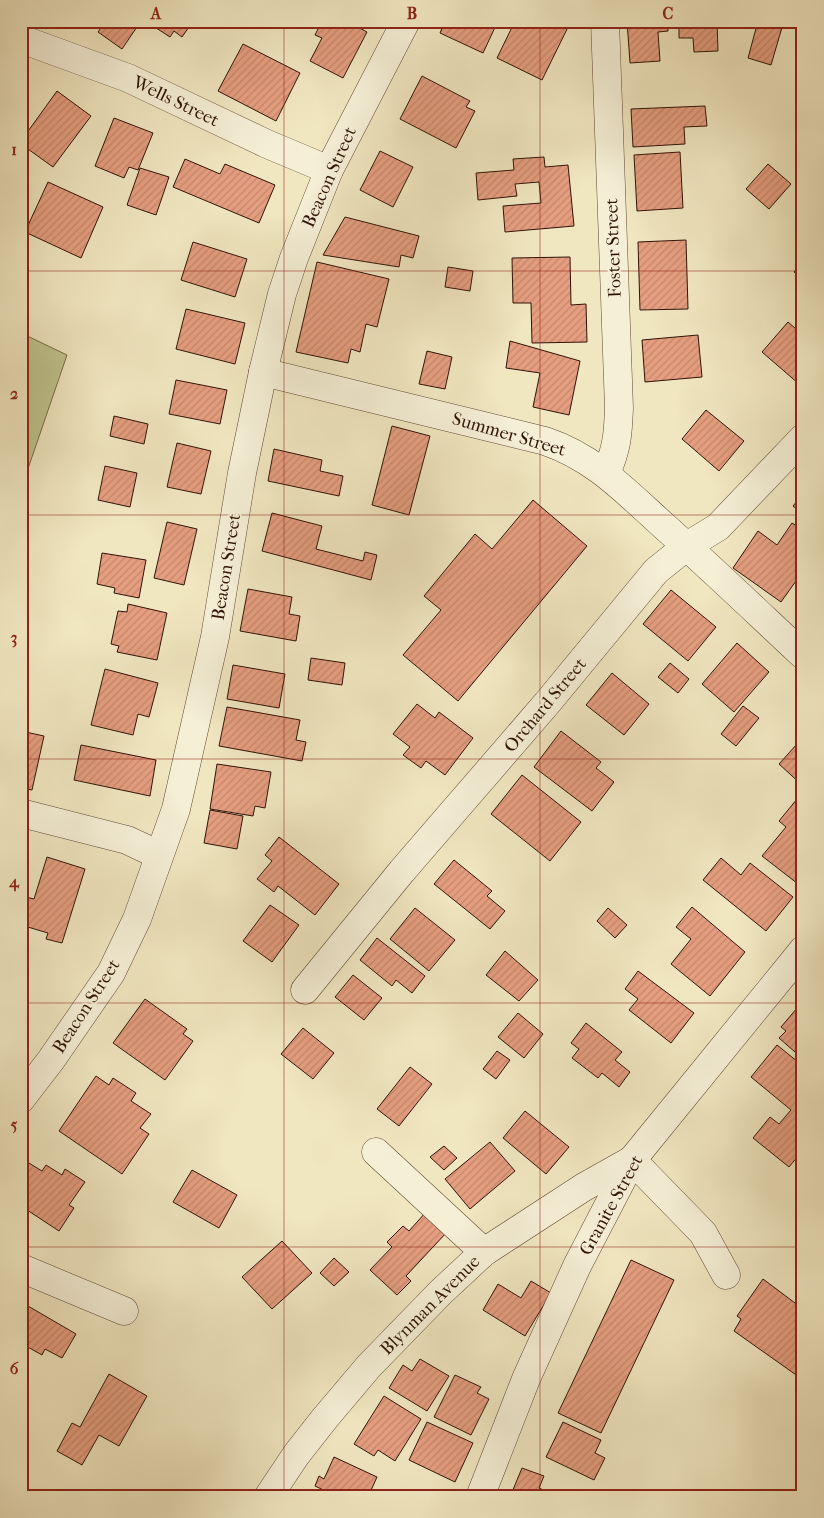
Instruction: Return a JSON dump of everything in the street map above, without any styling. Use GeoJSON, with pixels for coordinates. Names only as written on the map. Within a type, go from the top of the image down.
{"type":"FeatureCollection","features":[{"type":"Feature","properties":{"kind":"street","name":"Beacon Street"},"geometry":{"type":"LineString","coordinates":[[21,1099],[51,1060],[111,973],[137,919],[176,809],[215,637],[242,473],[263,372],[282,294],[294,258],[329,170],[406,21]]}},
{"type":"Feature","properties":{"kind":"street","name":"Foster Street"},"geometry":{"type":"LineString","coordinates":[[605,21],[619,408],[618,438],[613,458],[606,474]]}},
{"type":"Feature","properties":{"kind":"street","name":"Wells Street"},"geometry":{"type":"LineString","coordinates":[[21,39],[128,78],[267,144],[329,170]]}},
{"type":"Feature","properties":{"kind":"street","name":"Summer Street"},"geometry":{"type":"LineString","coordinates":[[263,372],[545,441],[578,455],[606,474],[687,546],[803,655]]}},
{"type":"Feature","properties":{"kind":"street","name":"Orchard Street"},"geometry":{"type":"LineString","coordinates":[[305,990],[402,871],[548,702],[656,571],[687,546],[718,527],[803,438]]}},
{"type":"Feature","properties":{"kind":"street"},"geometry":{"type":"LineString","coordinates":[[21,813],[127,840],[159,855]]}},
{"type":"Feature","properties":{"kind":"street","name":"Granite Street"},"geometry":{"type":"LineString","coordinates":[[480,1497],[526,1380],[577,1266],[610,1206],[632,1160],[803,950]]}},
{"type":"Feature","properties":{"kind":"street"},"geometry":{"type":"LineString","coordinates":[[376,1152],[484,1252]]}},
{"type":"Feature","properties":{"kind":"street"},"geometry":{"type":"LineString","coordinates":[[632,1160],[704,1233],[726,1275]]}},
{"type":"Feature","properties":{"kind":"street","name":"Blynman Avenue"},"geometry":{"type":"LineString","coordinates":[[268,1497],[296,1455],[369,1366],[441,1292],[484,1252],[577,1192],[632,1160]]}},
{"type":"Feature","properties":{"kind":"street"},"geometry":{"type":"LineString","coordinates":[[21,1268],[124,1310]]}},
{"type":"Feature","properties":{"kind":"green space"},"geometry":{"type":"Polygon","coordinates":[[[21,333],[67,355],[21,489],[21,333]]]}},
{"type":"Feature","properties":{"kind":"building"},"geometry":{"type":"Polygon","coordinates":[[[106,21],[141,21],[122,49],[98,32],[106,21]]]}},
{"type":"Feature","properties":{"kind":"building"},"geometry":{"type":"Polygon","coordinates":[[[193,21],[182,37],[174,31],[170,37],[147,22],[193,21]]]}},
{"type":"Feature","properties":{"kind":"building"},"geometry":{"type":"Polygon","coordinates":[[[322,21],[347,21],[367,32],[343,78],[310,61],[322,38],[315,35],[322,21]]]}},
{"type":"Feature","properties":{"kind":"building"},"geometry":{"type":"Polygon","coordinates":[[[445,21],[498,21],[483,53],[440,33],[445,21]]]}},
{"type":"Feature","properties":{"kind":"building"},"geometry":{"type":"Polygon","coordinates":[[[515,21],[571,21],[542,80],[497,58],[515,21]]]}},
{"type":"Feature","properties":{"kind":"building"},"geometry":{"type":"Polygon","coordinates":[[[627,21],[668,21],[668,31],[658,32],[660,61],[630,63],[627,21]]]}},
{"type":"Feature","properties":{"kind":"building"},"geometry":{"type":"Polygon","coordinates":[[[679,21],[717,21],[718,51],[694,52],[693,38],[679,38],[679,21]]]}},
{"type":"Feature","properties":{"kind":"building"},"geometry":{"type":"Polygon","coordinates":[[[758,21],[774,21],[783,24],[771,65],[748,58],[758,21]]]}},
{"type":"Feature","properties":{"kind":"building"},"geometry":{"type":"Polygon","coordinates":[[[788,21],[803,21],[803,29],[787,25],[788,21]]]}},
{"type":"Feature","properties":{"kind":"building"},"geometry":{"type":"Polygon","coordinates":[[[243,44],[300,73],[276,121],[218,91],[243,44]]]}},
{"type":"Feature","properties":{"kind":"building"},"geometry":{"type":"Polygon","coordinates":[[[422,76],[470,101],[466,107],[475,111],[456,148],[400,119],[422,76]]]}},
{"type":"Feature","properties":{"kind":"building"},"geometry":{"type":"Polygon","coordinates":[[[57,91],[91,116],[53,167],[21,144],[21,141],[57,91]]]}},
{"type":"Feature","properties":{"kind":"building"},"geometry":{"type":"Polygon","coordinates":[[[705,106],[707,126],[684,127],[685,144],[633,147],[631,109],[705,106]]]}},
{"type":"Feature","properties":{"kind":"building"},"geometry":{"type":"Polygon","coordinates":[[[114,118],[153,133],[138,170],[129,167],[124,178],[95,166],[114,118]]]}},
{"type":"Feature","properties":{"kind":"building"},"geometry":{"type":"Polygon","coordinates":[[[380,151],[413,167],[393,207],[360,190],[380,151]]]}},
{"type":"Feature","properties":{"kind":"building"},"geometry":{"type":"Polygon","coordinates":[[[680,152],[683,208],[637,211],[634,155],[680,152]]]}},
{"type":"Feature","properties":{"kind":"building"},"geometry":{"type":"Polygon","coordinates":[[[544,157],[545,167],[568,165],[574,226],[505,232],[503,206],[541,203],[539,182],[515,184],[517,196],[478,200],[476,173],[514,170],[513,159],[544,157]]]}},
{"type":"Feature","properties":{"kind":"building"},"geometry":{"type":"Polygon","coordinates":[[[185,159],[220,174],[225,164],[275,185],[259,223],[173,187],[185,159]]]}},
{"type":"Feature","properties":{"kind":"building"},"geometry":{"type":"Polygon","coordinates":[[[768,164],[791,184],[769,209],[746,189],[768,164]]]}},
{"type":"Feature","properties":{"kind":"building"},"geometry":{"type":"Polygon","coordinates":[[[140,168],[169,177],[156,215],[127,205],[140,168]]]}},
{"type":"Feature","properties":{"kind":"building"},"geometry":{"type":"Polygon","coordinates":[[[48,182],[103,207],[81,258],[25,232],[48,182]]]}},
{"type":"Feature","properties":{"kind":"building"},"geometry":{"type":"Polygon","coordinates":[[[345,217],[419,236],[413,258],[401,255],[399,267],[323,255],[345,217]]]}},
{"type":"Feature","properties":{"kind":"building"},"geometry":{"type":"Polygon","coordinates":[[[686,240],[688,309],[640,310],[638,242],[686,240]]]}},
{"type":"Feature","properties":{"kind":"building"},"geometry":{"type":"Polygon","coordinates":[[[193,242],[247,259],[235,297],[181,280],[193,242]]]}},
{"type":"Feature","properties":{"kind":"building"},"geometry":{"type":"Polygon","coordinates":[[[570,257],[571,305],[586,304],[587,342],[532,343],[531,303],[513,303],[512,258],[570,257]]]}},
{"type":"Feature","properties":{"kind":"building"},"geometry":{"type":"Polygon","coordinates":[[[317,262],[389,279],[377,327],[366,324],[360,352],[351,349],[348,363],[296,352],[317,262]]]}},
{"type":"Feature","properties":{"kind":"building"},"geometry":{"type":"Polygon","coordinates":[[[803,262],[803,280],[794,272],[803,262]]]}},
{"type":"Feature","properties":{"kind":"building"},"geometry":{"type":"Polygon","coordinates":[[[448,267],[473,271],[470,291],[445,287],[448,267]]]}},
{"type":"Feature","properties":{"kind":"building"},"geometry":{"type":"Polygon","coordinates":[[[186,309],[245,323],[235,364],[176,349],[186,309]]]}},
{"type":"Feature","properties":{"kind":"building"},"geometry":{"type":"Polygon","coordinates":[[[788,322],[803,335],[803,380],[799,384],[762,352],[788,322]]]}},
{"type":"Feature","properties":{"kind":"building"},"geometry":{"type":"Polygon","coordinates":[[[698,335],[702,377],[645,382],[642,340],[698,335]]]}},
{"type":"Feature","properties":{"kind":"building"},"geometry":{"type":"Polygon","coordinates":[[[510,341],[580,361],[569,415],[533,407],[540,373],[506,368],[510,341]]]}},
{"type":"Feature","properties":{"kind":"building"},"geometry":{"type":"Polygon","coordinates":[[[427,351],[452,357],[445,389],[419,384],[427,351]]]}},
{"type":"Feature","properties":{"kind":"building"},"geometry":{"type":"Polygon","coordinates":[[[176,380],[227,390],[220,424],[169,414],[176,380]]]}},
{"type":"Feature","properties":{"kind":"building"},"geometry":{"type":"Polygon","coordinates":[[[706,410],[744,441],[719,471],[682,439],[706,410]]]}},
{"type":"Feature","properties":{"kind":"building"},"geometry":{"type":"Polygon","coordinates":[[[114,416],[148,424],[144,444],[110,436],[114,416]]]}},
{"type":"Feature","properties":{"kind":"building"},"geometry":{"type":"Polygon","coordinates":[[[392,426],[430,436],[409,515],[372,505],[392,426]]]}},
{"type":"Feature","properties":{"kind":"building"},"geometry":{"type":"Polygon","coordinates":[[[177,443],[211,451],[201,494],[167,487],[177,443]]]}},
{"type":"Feature","properties":{"kind":"building"},"geometry":{"type":"Polygon","coordinates":[[[274,449],[322,460],[320,471],[343,476],[339,496],[268,481],[274,449]]]}},
{"type":"Feature","properties":{"kind":"building"},"geometry":{"type":"Polygon","coordinates":[[[105,466],[137,473],[130,507],[98,500],[105,466]]]}},
{"type":"Feature","properties":{"kind":"building"},"geometry":{"type":"Polygon","coordinates":[[[803,494],[803,514],[793,506],[803,494]]]}},
{"type":"Feature","properties":{"kind":"building"},"geometry":{"type":"Polygon","coordinates":[[[533,500],[587,546],[458,701],[403,655],[441,610],[424,596],[475,534],[492,549],[533,500]]]}},
{"type":"Feature","properties":{"kind":"building"},"geometry":{"type":"Polygon","coordinates":[[[272,513],[322,526],[316,549],[363,561],[365,552],[377,555],[371,580],[262,551],[272,513]]]}},
{"type":"Feature","properties":{"kind":"building"},"geometry":{"type":"Polygon","coordinates":[[[167,522],[197,529],[184,585],[154,578],[167,522]]]}},
{"type":"Feature","properties":{"kind":"building"},"geometry":{"type":"Polygon","coordinates":[[[792,523],[803,530],[803,571],[781,602],[733,568],[758,531],[777,545],[792,523]]]}},
{"type":"Feature","properties":{"kind":"building"},"geometry":{"type":"Polygon","coordinates":[[[102,553],[146,560],[139,598],[114,593],[115,588],[97,584],[102,553]]]}},
{"type":"Feature","properties":{"kind":"building"},"geometry":{"type":"Polygon","coordinates":[[[248,589],[292,597],[289,614],[300,616],[296,641],[240,631],[248,589]]]}},
{"type":"Feature","properties":{"kind":"building"},"geometry":{"type":"Polygon","coordinates":[[[671,590],[716,627],[688,661],[643,624],[671,590]]]}},
{"type":"Feature","properties":{"kind":"building"},"geometry":{"type":"Polygon","coordinates":[[[128,604],[167,613],[157,660],[117,652],[119,646],[111,644],[118,611],[127,612],[128,604]]]}},
{"type":"Feature","properties":{"kind":"building"},"geometry":{"type":"Polygon","coordinates":[[[737,643],[769,672],[734,712],[702,684],[737,643]]]}},
{"type":"Feature","properties":{"kind":"building"},"geometry":{"type":"Polygon","coordinates":[[[311,658],[345,663],[342,685],[308,680],[311,658]]]}},
{"type":"Feature","properties":{"kind":"building"},"geometry":{"type":"Polygon","coordinates":[[[670,663],[689,679],[678,693],[658,677],[670,663]]]}},
{"type":"Feature","properties":{"kind":"building"},"geometry":{"type":"Polygon","coordinates":[[[233,665],[285,674],[279,708],[227,699],[233,665]]]}},
{"type":"Feature","properties":{"kind":"building"},"geometry":{"type":"Polygon","coordinates":[[[105,669],[158,683],[149,717],[138,714],[133,735],[91,725],[105,669]]]}},
{"type":"Feature","properties":{"kind":"building"},"geometry":{"type":"Polygon","coordinates":[[[612,673],[649,704],[624,735],[586,705],[612,673]]]}},
{"type":"Feature","properties":{"kind":"building"},"geometry":{"type":"Polygon","coordinates":[[[417,704],[435,718],[439,712],[473,738],[445,775],[426,761],[421,768],[403,755],[410,747],[393,734],[417,704]]]}},
{"type":"Feature","properties":{"kind":"building"},"geometry":{"type":"Polygon","coordinates":[[[743,706],[759,718],[736,746],[721,734],[743,706]]]}},
{"type":"Feature","properties":{"kind":"building"},"geometry":{"type":"Polygon","coordinates":[[[227,707],[300,720],[296,740],[306,742],[302,761],[219,746],[227,707]]]}},
{"type":"Feature","properties":{"kind":"building"},"geometry":{"type":"Polygon","coordinates":[[[21,731],[44,736],[32,790],[21,788],[21,731]]]}},
{"type":"Feature","properties":{"kind":"building"},"geometry":{"type":"Polygon","coordinates":[[[561,731],[601,762],[596,768],[614,782],[592,811],[534,767],[561,731]]]}},
{"type":"Feature","properties":{"kind":"building"},"geometry":{"type":"Polygon","coordinates":[[[797,744],[803,750],[803,786],[779,764],[797,744]]]}},
{"type":"Feature","properties":{"kind":"building"},"geometry":{"type":"Polygon","coordinates":[[[81,745],[156,760],[150,796],[74,780],[81,745]]]}},
{"type":"Feature","properties":{"kind":"building"},"geometry":{"type":"Polygon","coordinates":[[[217,764],[271,772],[265,808],[255,806],[253,816],[210,809],[217,764]]]}},
{"type":"Feature","properties":{"kind":"building"},"geometry":{"type":"Polygon","coordinates":[[[522,775],[581,822],[550,861],[491,814],[522,775]]]}},
{"type":"Feature","properties":{"kind":"building"},"geometry":{"type":"Polygon","coordinates":[[[797,799],[803,804],[802,887],[762,856],[786,827],[779,821],[797,799]]]}},
{"type":"Feature","properties":{"kind":"building"},"geometry":{"type":"Polygon","coordinates":[[[210,810],[243,816],[237,849],[204,843],[210,810]]]}},
{"type":"Feature","properties":{"kind":"building"},"geometry":{"type":"Polygon","coordinates":[[[279,837],[339,884],[315,915],[278,886],[274,892],[257,879],[272,861],[265,855],[279,837]]]}},
{"type":"Feature","properties":{"kind":"building"},"geometry":{"type":"Polygon","coordinates":[[[21,851],[26,852],[21,869],[21,851]]]}},
{"type":"Feature","properties":{"kind":"building"},"geometry":{"type":"Polygon","coordinates":[[[47,857],[85,869],[62,943],[46,939],[48,933],[21,925],[22,896],[34,899],[47,857]]]}},
{"type":"Feature","properties":{"kind":"building"},"geometry":{"type":"Polygon","coordinates":[[[721,858],[741,875],[750,863],[793,897],[766,931],[703,880],[721,858]]]}},
{"type":"Feature","properties":{"kind":"building"},"geometry":{"type":"Polygon","coordinates":[[[454,860],[492,891],[487,896],[505,911],[490,929],[434,884],[454,860]]]}},
{"type":"Feature","properties":{"kind":"building"},"geometry":{"type":"Polygon","coordinates":[[[270,905],[299,925],[272,962],[243,941],[270,905]]]}},
{"type":"Feature","properties":{"kind":"building"},"geometry":{"type":"Polygon","coordinates":[[[692,907],[745,952],[710,996],[671,964],[691,939],[676,927],[692,907]]]}},
{"type":"Feature","properties":{"kind":"building"},"geometry":{"type":"Polygon","coordinates":[[[415,908],[455,940],[429,971],[390,939],[415,908]]]}},
{"type":"Feature","properties":{"kind":"building"},"geometry":{"type":"Polygon","coordinates":[[[608,908],[627,925],[615,938],[597,921],[608,908]]]}},
{"type":"Feature","properties":{"kind":"building"},"geometry":{"type":"Polygon","coordinates":[[[377,938],[425,976],[412,993],[396,980],[392,986],[360,960],[377,938]]]}},
{"type":"Feature","properties":{"kind":"building"},"geometry":{"type":"Polygon","coordinates":[[[505,951],[538,980],[519,1001],[486,975],[505,951]]]}},
{"type":"Feature","properties":{"kind":"building"},"geometry":{"type":"Polygon","coordinates":[[[638,971],[694,1013],[671,1043],[629,1010],[638,999],[625,989],[638,971]]]}},
{"type":"Feature","properties":{"kind":"building"},"geometry":{"type":"Polygon","coordinates":[[[353,975],[382,998],[364,1020],[335,997],[353,975]]]}},
{"type":"Feature","properties":{"kind":"building"},"geometry":{"type":"Polygon","coordinates":[[[145,999],[187,1029],[183,1034],[193,1041],[165,1080],[113,1043],[145,999]]]}},
{"type":"Feature","properties":{"kind":"building"},"geometry":{"type":"Polygon","coordinates":[[[803,1001],[803,1059],[779,1038],[786,1031],[781,1027],[803,1001]]]}},
{"type":"Feature","properties":{"kind":"building"},"geometry":{"type":"Polygon","coordinates":[[[518,1013],[543,1034],[524,1058],[498,1037],[518,1013]]]}},
{"type":"Feature","properties":{"kind":"building"},"geometry":{"type":"Polygon","coordinates":[[[586,1023],[622,1052],[615,1060],[630,1072],[619,1087],[602,1073],[598,1078],[572,1058],[579,1049],[571,1043],[586,1023]]]}},
{"type":"Feature","properties":{"kind":"building"},"geometry":{"type":"Polygon","coordinates":[[[303,1028],[334,1053],[313,1079],[281,1054],[303,1028]]]}},
{"type":"Feature","properties":{"kind":"building"},"geometry":{"type":"Polygon","coordinates":[[[777,1045],[803,1066],[803,1132],[797,1138],[803,1143],[803,1150],[789,1167],[753,1138],[770,1117],[779,1124],[791,1110],[751,1077],[777,1045]]]}},
{"type":"Feature","properties":{"kind":"building"},"geometry":{"type":"Polygon","coordinates":[[[497,1051],[510,1060],[496,1079],[483,1069],[497,1051]]]}},
{"type":"Feature","properties":{"kind":"building"},"geometry":{"type":"Polygon","coordinates":[[[410,1067],[432,1084],[399,1126],[377,1109],[410,1067]]]}},
{"type":"Feature","properties":{"kind":"building"},"geometry":{"type":"Polygon","coordinates":[[[96,1076],[109,1085],[113,1078],[136,1093],[131,1101],[151,1114],[140,1128],[149,1134],[122,1174],[59,1131],[96,1076]]]}},
{"type":"Feature","properties":{"kind":"building"},"geometry":{"type":"Polygon","coordinates":[[[525,1111],[569,1147],[546,1174],[503,1138],[525,1111]]]}},
{"type":"Feature","properties":{"kind":"building"},"geometry":{"type":"Polygon","coordinates":[[[490,1142],[515,1171],[470,1209],[445,1179],[490,1142]]]}},
{"type":"Feature","properties":{"kind":"building"},"geometry":{"type":"Polygon","coordinates":[[[444,1146],[457,1158],[444,1170],[430,1157],[444,1146]]]}},
{"type":"Feature","properties":{"kind":"building"},"geometry":{"type":"Polygon","coordinates":[[[24,1160],[42,1171],[46,1165],[62,1175],[65,1169],[85,1182],[69,1205],[74,1208],[59,1231],[21,1206],[21,1164],[24,1160]]]}},
{"type":"Feature","properties":{"kind":"building"},"geometry":{"type":"Polygon","coordinates":[[[192,1170],[237,1195],[219,1228],[173,1202],[192,1170]]]}},
{"type":"Feature","properties":{"kind":"building"},"geometry":{"type":"Polygon","coordinates":[[[426,1212],[447,1232],[406,1276],[411,1281],[397,1295],[370,1270],[392,1247],[387,1242],[403,1226],[409,1231],[426,1212]]]}},
{"type":"Feature","properties":{"kind":"building"},"geometry":{"type":"Polygon","coordinates":[[[282,1241],[312,1273],[272,1309],[242,1277],[282,1241]]]}},
{"type":"Feature","properties":{"kind":"building"},"geometry":{"type":"Polygon","coordinates":[[[334,1258],[349,1272],[334,1286],[320,1273],[334,1258]]]}},
{"type":"Feature","properties":{"kind":"building"},"geometry":{"type":"Polygon","coordinates":[[[631,1260],[674,1280],[601,1433],[558,1413],[631,1260]]]}},
{"type":"Feature","properties":{"kind":"building"},"geometry":{"type":"Polygon","coordinates":[[[763,1279],[803,1309],[803,1372],[799,1377],[734,1331],[741,1319],[737,1316],[763,1279]]]}},
{"type":"Feature","properties":{"kind":"building"},"geometry":{"type":"Polygon","coordinates":[[[531,1281],[551,1293],[525,1336],[483,1310],[498,1284],[521,1298],[531,1281]]]}},
{"type":"Feature","properties":{"kind":"building"},"geometry":{"type":"Polygon","coordinates":[[[28,1306],[76,1334],[62,1358],[45,1349],[42,1355],[26,1346],[29,1341],[21,1337],[21,1318],[28,1306]]]}},
{"type":"Feature","properties":{"kind":"building"},"geometry":{"type":"Polygon","coordinates":[[[420,1359],[449,1376],[427,1411],[389,1388],[403,1365],[412,1371],[420,1359]]]}},
{"type":"Feature","properties":{"kind":"building"},"geometry":{"type":"Polygon","coordinates":[[[109,1374],[147,1396],[119,1446],[99,1435],[82,1465],[57,1451],[72,1423],[80,1427],[109,1374]]]}},
{"type":"Feature","properties":{"kind":"building"},"geometry":{"type":"Polygon","coordinates":[[[455,1375],[481,1387],[477,1393],[489,1399],[471,1435],[434,1417],[455,1375]]]}},
{"type":"Feature","properties":{"kind":"building"},"geometry":{"type":"Polygon","coordinates":[[[384,1396],[421,1419],[395,1461],[378,1450],[374,1456],[354,1444],[384,1396]]]}},
{"type":"Feature","properties":{"kind":"building"},"geometry":{"type":"Polygon","coordinates":[[[427,1422],[473,1443],[455,1482],[409,1460],[427,1422]]]}},
{"type":"Feature","properties":{"kind":"building"},"geometry":{"type":"Polygon","coordinates":[[[563,1422],[601,1440],[595,1453],[605,1458],[594,1480],[546,1457],[563,1422]]]}},
{"type":"Feature","properties":{"kind":"building"},"geometry":{"type":"Polygon","coordinates":[[[334,1457],[377,1477],[368,1497],[338,1497],[315,1486],[319,1476],[324,1479],[334,1457]]]}},
{"type":"Feature","properties":{"kind":"building"},"geometry":{"type":"Polygon","coordinates":[[[522,1468],[544,1476],[539,1488],[559,1497],[510,1497],[522,1468]]]}}]}
